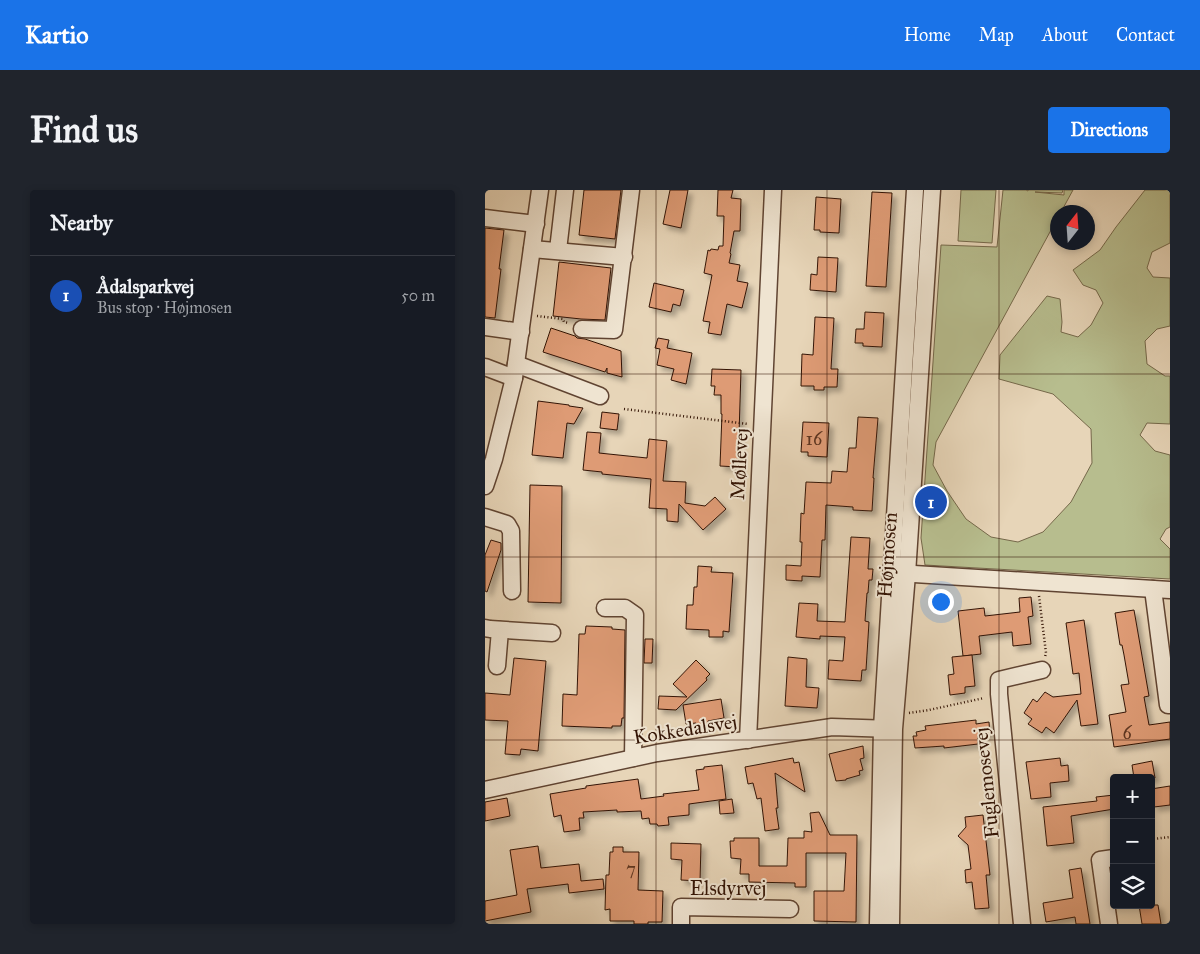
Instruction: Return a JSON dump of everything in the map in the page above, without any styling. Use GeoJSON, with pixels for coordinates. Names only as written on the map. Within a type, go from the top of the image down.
{"type":"FeatureCollection","features":[{"type":"Feature","properties":{"kind":"street"},"geometry":{"type":"LineString","coordinates":[[485,486],[494,459],[515,371],[540,190]]}},
{"type":"Feature","properties":{"kind":"street"},"geometry":{"type":"LineString","coordinates":[[558,250],[565,190]]}},
{"type":"Feature","properties":{"kind":"street"},"geometry":{"type":"LineString","coordinates":[[582,329],[613,330],[631,190]]}},
{"type":"Feature","properties":{"kind":"street","name":"Møllevej"},"geometry":{"type":"LineString","coordinates":[[748,740],[773,190]]}},
{"type":"Feature","properties":{"kind":"street","name":"Højmosen"},"geometry":{"type":"LineString","coordinates":[[878,924],[899,573],[915,190]]}},
{"type":"Feature","properties":{"kind":"street","name":"Højmosen"},"geometry":{"type":"LineString","coordinates":[[899,573],[932,190]]}},
{"type":"Feature","properties":{"kind":"street"},"geometry":{"type":"LineString","coordinates":[[485,218],[536,224]]}},
{"type":"Feature","properties":{"kind":"street"},"geometry":{"type":"LineString","coordinates":[[532,249],[624,256]]}},
{"type":"Feature","properties":{"kind":"street"},"geometry":{"type":"LineString","coordinates":[[485,327],[521,332]]}},
{"type":"Feature","properties":{"kind":"street"},"geometry":{"type":"LineString","coordinates":[[485,366],[515,371],[600,396]]}},
{"type":"Feature","properties":{"kind":"street"},"geometry":{"type":"LineString","coordinates":[[485,517],[507,524],[511,531],[512,592]]}},
{"type":"Feature","properties":{"kind":"street"},"geometry":{"type":"LineString","coordinates":[[899,573],[1170,590]]}},
{"type":"Feature","properties":{"kind":"street"},"geometry":{"type":"LineString","coordinates":[[1153,589],[1168,705],[1170,705]]}},
{"type":"Feature","properties":{"kind":"street"},"geometry":{"type":"LineString","coordinates":[[605,608],[625,608],[635,615],[633,758]]}},
{"type":"Feature","properties":{"kind":"street"},"geometry":{"type":"LineString","coordinates":[[497,666],[493,629],[552,633]]}},
{"type":"Feature","properties":{"kind":"street"},"geometry":{"type":"LineString","coordinates":[[999,694],[999,680],[1042,670]]}},
{"type":"Feature","properties":{"kind":"street","name":"Fuglemosevej"},"geometry":{"type":"LineString","coordinates":[[999,694],[1022,924]]}},
{"type":"Feature","properties":{"kind":"street","name":"Højmosen"},"geometry":{"type":"LineString","coordinates":[[890,724],[891,924]]}},
{"type":"Feature","properties":{"kind":"street","name":"Kokkedalsvej"},"geometry":{"type":"LineString","coordinates":[[485,790],[657,753],[832,727],[890,724]]}},
{"type":"Feature","properties":{"kind":"street"},"geometry":{"type":"LineString","coordinates":[[1109,924],[1100,860],[1110,859]]}},
{"type":"Feature","properties":{"kind":"street","name":"Elsdyrvej"},"geometry":{"type":"LineString","coordinates":[[681,924],[681,907],[789,909]]}},
{"type":"Feature","properties":{"kind":"path"},"geometry":{"type":"LineString","coordinates":[[523,314],[563,319],[564,322],[575,324],[582,329]]}},
{"type":"Feature","properties":{"kind":"path"},"geometry":{"type":"LineString","coordinates":[[624,409],[762,425]]}},
{"type":"Feature","properties":{"kind":"path"},"geometry":{"type":"LineString","coordinates":[[1039,582],[1038,594],[1046,653],[1042,670]]}},
{"type":"Feature","properties":{"kind":"path"},"geometry":{"type":"LineString","coordinates":[[890,724],[918,711],[999,694]]}},
{"type":"Feature","properties":{"kind":"path"},"geometry":{"type":"LineString","coordinates":[[1155,839],[1170,837]]}},
{"type":"Feature","properties":{"kind":"green space"},"geometry":{"type":"Polygon","coordinates":[[[961,190],[996,190],[992,243],[958,241],[961,190]]]}},
{"type":"Feature","properties":{"kind":"green space"},"geometry":{"type":"Polygon","coordinates":[[[1003,190],[1063,190],[1062,193],[1035,192],[1064,195],[1064,190],[1073,190],[1065,205],[1050,205],[1050,232],[936,442],[933,465],[947,491],[966,519],[991,537],[1018,542],[1043,532],[1071,502],[1092,463],[1091,429],[1053,394],[999,379],[1000,355],[1047,296],[1060,299],[1061,332],[1078,337],[1091,325],[1103,303],[1096,290],[1083,285],[1073,270],[1100,250],[1145,190],[1170,190],[1170,243],[1152,252],[1147,268],[1153,277],[1170,278],[1170,326],[1157,329],[1145,341],[1147,364],[1165,376],[1170,376],[1170,424],[1147,423],[1140,435],[1155,451],[1170,455],[1170,527],[1166,529],[1160,539],[1170,549],[1170,579],[925,565],[921,538],[941,245],[997,247],[1003,190]]]}},
{"type":"Feature","properties":{"kind":"building"},"geometry":{"type":"Polygon","coordinates":[[[584,190],[621,190],[615,239],[579,235],[584,190]]]}},
{"type":"Feature","properties":{"kind":"building"},"geometry":{"type":"Polygon","coordinates":[[[670,190],[688,190],[681,228],[663,224],[670,190]]]}},
{"type":"Feature","properties":{"kind":"building"},"geometry":{"type":"Polygon","coordinates":[[[718,190],[733,190],[731,198],[741,199],[740,231],[734,231],[729,263],[740,265],[737,281],[748,283],[742,308],[727,304],[721,335],[708,333],[710,322],[703,321],[712,275],[704,273],[708,250],[718,250],[719,246],[723,246],[724,216],[717,216],[718,190]]]}},
{"type":"Feature","properties":{"kind":"building"},"geometry":{"type":"Polygon","coordinates":[[[872,192],[892,193],[886,287],[866,286],[872,192]]]}},
{"type":"Feature","properties":{"kind":"building"},"geometry":{"type":"Polygon","coordinates":[[[816,197],[841,199],[839,233],[814,230],[816,197]]]}},
{"type":"Feature","properties":{"kind":"building"},"geometry":{"type":"Polygon","coordinates":[[[485,228],[504,230],[495,318],[485,317],[485,228]]]}},
{"type":"Feature","properties":{"kind":"building"},"geometry":{"type":"Polygon","coordinates":[[[818,257],[838,258],[836,292],[810,290],[811,274],[817,275],[818,257]]]}},
{"type":"Feature","properties":{"kind":"building"},"geometry":{"type":"Polygon","coordinates":[[[559,262],[611,268],[605,320],[553,316],[559,262]]]}},
{"type":"Feature","properties":{"kind":"building"},"geometry":{"type":"Polygon","coordinates":[[[654,283],[684,290],[680,306],[673,304],[671,312],[649,307],[654,283]]]}},
{"type":"Feature","properties":{"kind":"building"},"geometry":{"type":"Polygon","coordinates":[[[865,312],[884,313],[882,347],[863,346],[863,343],[855,343],[856,329],[864,329],[865,312]]]}},
{"type":"Feature","properties":{"kind":"building"},"geometry":{"type":"Polygon","coordinates":[[[815,317],[834,318],[831,369],[838,369],[837,387],[824,387],[824,390],[814,390],[814,386],[801,386],[802,354],[813,355],[815,317]]]}},
{"type":"Feature","properties":{"kind":"building"},"geometry":{"type":"Polygon","coordinates":[[[551,328],[621,351],[622,377],[607,373],[607,368],[605,372],[543,352],[551,328]]]}},
{"type":"Feature","properties":{"kind":"building"},"geometry":{"type":"Polygon","coordinates":[[[658,338],[669,340],[667,348],[692,353],[686,384],[671,380],[674,369],[657,365],[660,349],[655,348],[658,338]]]}},
{"type":"Feature","properties":{"kind":"building"},"geometry":{"type":"Polygon","coordinates":[[[712,369],[741,370],[738,467],[720,466],[721,395],[714,395],[715,386],[711,386],[712,369]]]}},
{"type":"Feature","properties":{"kind":"building"},"geometry":{"type":"Polygon","coordinates":[[[538,401],[583,408],[574,424],[567,423],[563,458],[532,455],[538,401]]]}},
{"type":"Feature","properties":{"kind":"building"},"geometry":{"type":"Polygon","coordinates":[[[602,412],[619,414],[617,430],[600,428],[602,412]]]}},
{"type":"Feature","properties":{"kind":"building"},"geometry":{"type":"Polygon","coordinates":[[[858,417],[878,418],[872,511],[853,510],[853,507],[826,505],[825,540],[822,540],[820,577],[802,576],[802,581],[786,580],[786,565],[801,566],[801,513],[804,514],[806,482],[831,483],[832,471],[847,472],[849,448],[856,448],[858,417]]]}},
{"type":"Feature","properties":{"kind":"building"},"geometry":{"type":"Polygon","coordinates":[[[803,422],[829,423],[827,457],[808,456],[808,452],[801,452],[803,422]]]}},
{"type":"Feature","properties":{"kind":"building"},"geometry":{"type":"Polygon","coordinates":[[[587,432],[601,433],[599,453],[647,458],[649,439],[667,441],[663,481],[686,482],[685,503],[705,506],[715,497],[726,509],[703,530],[679,504],[678,522],[667,521],[667,509],[649,508],[651,479],[583,470],[587,432]]]}},
{"type":"Feature","properties":{"kind":"building"},"geometry":{"type":"Polygon","coordinates":[[[530,485],[562,486],[561,603],[528,602],[530,485]]]}},
{"type":"Feature","properties":{"kind":"building"},"geometry":{"type":"Polygon","coordinates":[[[851,537],[870,538],[868,569],[873,569],[872,580],[869,580],[867,593],[865,621],[869,622],[866,670],[862,670],[861,681],[828,679],[829,660],[843,661],[845,637],[820,636],[820,639],[796,637],[799,603],[818,604],[817,621],[845,622],[851,537]]]}},
{"type":"Feature","properties":{"kind":"building"},"geometry":{"type":"Polygon","coordinates":[[[491,540],[501,543],[501,550],[487,592],[485,591],[485,555],[491,540]]]}},
{"type":"Feature","properties":{"kind":"building"},"geometry":{"type":"Polygon","coordinates":[[[698,566],[712,567],[711,572],[733,573],[729,632],[723,631],[723,637],[709,637],[709,630],[686,629],[687,605],[693,605],[694,587],[697,587],[698,566]]]}},
{"type":"Feature","properties":{"kind":"building"},"geometry":{"type":"Polygon","coordinates":[[[1031,597],[1033,616],[1028,617],[1031,644],[1013,646],[1012,632],[979,636],[981,654],[963,656],[958,611],[984,608],[985,616],[1020,612],[1019,598],[1031,597]]]}},
{"type":"Feature","properties":{"kind":"building"},"geometry":{"type":"Polygon","coordinates":[[[1134,610],[1149,696],[1144,697],[1149,725],[1170,722],[1170,739],[1114,747],[1109,715],[1126,712],[1121,685],[1129,684],[1115,613],[1134,610]]]}},
{"type":"Feature","properties":{"kind":"building"},"geometry":{"type":"Polygon","coordinates":[[[1084,620],[1098,724],[1081,726],[1077,700],[1054,733],[1046,727],[1042,733],[1028,724],[1032,719],[1024,713],[1033,699],[1037,702],[1045,692],[1053,697],[1081,694],[1079,673],[1073,674],[1066,623],[1084,620]]]}},
{"type":"Feature","properties":{"kind":"building"},"geometry":{"type":"Polygon","coordinates":[[[586,626],[612,627],[612,629],[625,630],[624,718],[622,718],[621,726],[612,726],[612,728],[562,726],[563,694],[577,695],[579,634],[585,634],[586,626]]]}},
{"type":"Feature","properties":{"kind":"building"},"geometry":{"type":"Polygon","coordinates":[[[645,639],[653,639],[652,663],[644,663],[645,639]]]}},
{"type":"Feature","properties":{"kind":"building"},"geometry":{"type":"Polygon","coordinates":[[[972,655],[975,686],[965,687],[965,693],[950,695],[948,675],[954,674],[952,657],[972,655]]]}},
{"type":"Feature","properties":{"kind":"building"},"geometry":{"type":"Polygon","coordinates":[[[788,657],[807,659],[806,687],[819,688],[817,708],[785,706],[788,657]]]}},
{"type":"Feature","properties":{"kind":"building"},"geometry":{"type":"Polygon","coordinates":[[[514,658],[546,661],[538,751],[521,749],[520,755],[505,754],[508,721],[485,720],[485,693],[510,695],[514,658]]]}},
{"type":"Feature","properties":{"kind":"building"},"geometry":{"type":"Polygon","coordinates":[[[696,660],[710,674],[706,678],[707,680],[676,710],[658,709],[659,696],[687,697],[673,684],[696,660]]]}},
{"type":"Feature","properties":{"kind":"building"},"geometry":{"type":"Polygon","coordinates":[[[721,699],[724,718],[708,721],[708,727],[697,728],[696,723],[686,724],[683,705],[721,699]]]}},
{"type":"Feature","properties":{"kind":"building"},"geometry":{"type":"Polygon","coordinates":[[[976,720],[976,724],[989,722],[990,735],[978,736],[978,744],[944,748],[944,746],[915,748],[913,736],[917,736],[916,732],[926,730],[925,726],[976,720]]]}},
{"type":"Feature","properties":{"kind":"building"},"geometry":{"type":"Polygon","coordinates":[[[863,746],[864,758],[860,759],[863,770],[859,771],[860,775],[836,781],[829,754],[863,746]]]}},
{"type":"Feature","properties":{"kind":"building"},"geometry":{"type":"Polygon","coordinates":[[[793,758],[794,763],[799,762],[805,792],[775,773],[779,829],[765,831],[761,798],[757,799],[753,783],[748,784],[745,767],[793,758]]]}},
{"type":"Feature","properties":{"kind":"building"},"geometry":{"type":"Polygon","coordinates":[[[1060,758],[1061,766],[1068,765],[1069,781],[1050,783],[1051,797],[1031,799],[1026,762],[1060,758]]]}},
{"type":"Feature","properties":{"kind":"building"},"geometry":{"type":"Polygon","coordinates":[[[1152,761],[1154,774],[1133,774],[1132,765],[1152,761]]]}},
{"type":"Feature","properties":{"kind":"building"},"geometry":{"type":"Polygon","coordinates":[[[722,765],[726,799],[689,804],[689,815],[668,817],[669,825],[658,826],[657,824],[650,824],[649,818],[642,819],[641,811],[583,812],[584,818],[579,818],[580,830],[564,832],[561,815],[554,817],[550,794],[586,788],[586,786],[638,779],[641,799],[664,796],[663,794],[699,790],[696,770],[722,765]]]}},
{"type":"Feature","properties":{"kind":"building"},"geometry":{"type":"Polygon","coordinates":[[[1170,786],[1170,805],[1155,807],[1155,788],[1170,786]]]}},
{"type":"Feature","properties":{"kind":"building"},"geometry":{"type":"Polygon","coordinates":[[[1110,795],[1110,810],[1071,816],[1074,843],[1047,846],[1043,807],[1097,801],[1096,797],[1110,795]]]}},
{"type":"Feature","properties":{"kind":"building"},"geometry":{"type":"Polygon","coordinates":[[[507,798],[510,816],[485,821],[485,802],[507,798]]]}},
{"type":"Feature","properties":{"kind":"building"},"geometry":{"type":"Polygon","coordinates":[[[732,799],[734,813],[720,814],[719,801],[732,799]]]}},
{"type":"Feature","properties":{"kind":"building"},"geometry":{"type":"Polygon","coordinates":[[[819,812],[830,835],[857,835],[856,922],[814,921],[814,891],[844,891],[846,853],[806,853],[806,887],[795,887],[795,883],[749,882],[749,874],[740,874],[741,859],[731,858],[730,841],[734,841],[734,838],[759,838],[759,866],[787,866],[788,838],[804,838],[804,831],[812,832],[810,813],[819,812]]]}},
{"type":"Feature","properties":{"kind":"building"},"geometry":{"type":"Polygon","coordinates":[[[983,815],[990,875],[986,875],[989,908],[975,909],[972,882],[966,883],[965,870],[971,869],[968,845],[958,836],[966,827],[965,817],[983,815]]]}},
{"type":"Feature","properties":{"kind":"building"},"geometry":{"type":"Polygon","coordinates":[[[671,843],[701,844],[700,881],[681,880],[682,860],[671,859],[671,843]]]}},
{"type":"Feature","properties":{"kind":"building"},"geometry":{"type":"Polygon","coordinates":[[[538,846],[541,868],[579,864],[581,881],[603,879],[604,889],[569,893],[568,884],[527,889],[531,912],[485,921],[485,901],[517,895],[510,850],[538,846]]]}},
{"type":"Feature","properties":{"kind":"building"},"geometry":{"type":"Polygon","coordinates":[[[613,847],[623,847],[623,852],[639,852],[638,890],[663,891],[662,922],[634,924],[634,921],[610,921],[610,909],[605,910],[606,875],[609,875],[610,852],[613,852],[613,847]]]}},
{"type":"Feature","properties":{"kind":"building"},"geometry":{"type":"Polygon","coordinates":[[[1081,868],[1090,924],[1076,924],[1075,917],[1046,922],[1043,903],[1073,898],[1069,870],[1081,868]]]}},
{"type":"Feature","properties":{"kind":"building"},"geometry":{"type":"Polygon","coordinates":[[[1155,905],[1158,905],[1161,924],[1142,924],[1140,909],[1155,909],[1155,905]]]}},
{"type":"Feature","properties":{"kind":"place","name":"Ådalsparkvej"},"geometry":{"type":"Point","coordinates":[931,502]}}]}
